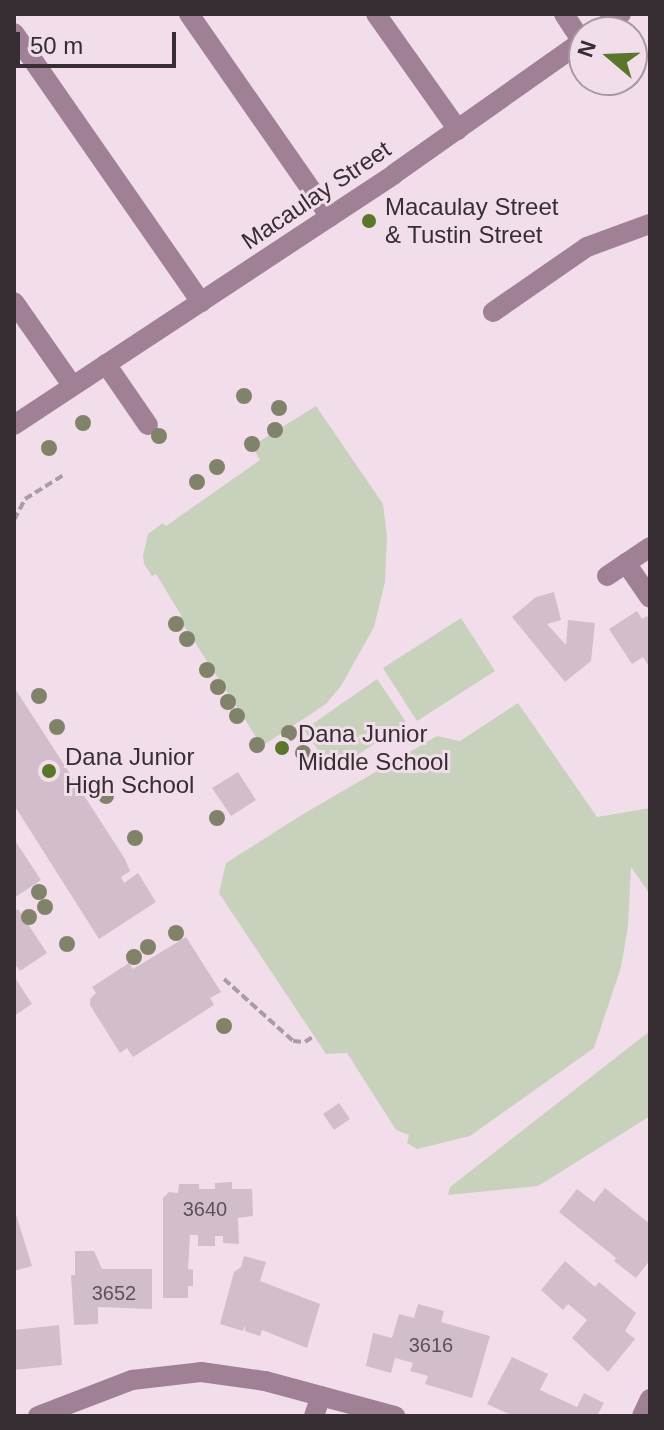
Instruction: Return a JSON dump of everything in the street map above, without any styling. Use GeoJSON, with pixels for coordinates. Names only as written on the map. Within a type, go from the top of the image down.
{"type":"FeatureCollection","features":[{"type":"Feature","properties":{"kind":"street"},"geometry":{"type":"LineString","coordinates":[[189,14],[330,217]]}},
{"type":"Feature","properties":{"kind":"street"},"geometry":{"type":"LineString","coordinates":[[376,14],[458,130]]}},
{"type":"Feature","properties":{"kind":"street"},"geometry":{"type":"LineString","coordinates":[[14,33],[201,302]]}},
{"type":"Feature","properties":{"kind":"street","name":"Macaulay Street"},"geometry":{"type":"LineString","coordinates":[[14,425],[330,217],[568,52]]}},
{"type":"Feature","properties":{"kind":"street"},"geometry":{"type":"LineString","coordinates":[[493,312],[587,247],[650,224]]}},
{"type":"Feature","properties":{"kind":"street"},"geometry":{"type":"LineString","coordinates":[[14,302],[72,385]]}},
{"type":"Feature","properties":{"kind":"street"},"geometry":{"type":"LineString","coordinates":[[106,364],[148,425]]}},
{"type":"Feature","properties":{"kind":"street"},"geometry":{"type":"LineString","coordinates":[[607,576],[650,547]]}},
{"type":"Feature","properties":{"kind":"street"},"geometry":{"type":"LineString","coordinates":[[626,563],[650,598]]}},
{"type":"Feature","properties":{"kind":"street"},"geometry":{"type":"LineString","coordinates":[[38,1416],[132,1380],[182,1372],[249,1377],[395,1416]]}},
{"type":"Feature","properties":{"kind":"street"},"geometry":{"type":"LineString","coordinates":[[314,1416],[321,1396]]}},
{"type":"Feature","properties":{"kind":"street"},"geometry":{"type":"LineString","coordinates":[[642,1416],[650,1399]]}},
{"type":"Feature","properties":{"kind":"path"},"geometry":{"type":"LineString","coordinates":[[14,520],[25,499],[65,474]]}},
{"type":"Feature","properties":{"kind":"path"},"geometry":{"type":"LineString","coordinates":[[224,979],[293,1041],[305,1042],[314,1036]]}},
{"type":"Feature","properties":{"kind":"green space"},"geometry":{"type":"Polygon","coordinates":[[[316,406],[383,504],[387,536],[385,582],[374,627],[341,686],[326,704],[262,746],[179,618],[181,615],[156,574],[152,576],[144,564],[143,556],[148,534],[163,523],[166,526],[260,460],[252,446],[316,406]]]}},
{"type":"Feature","properties":{"kind":"green space"},"geometry":{"type":"Polygon","coordinates":[[[461,618],[495,671],[417,721],[383,668],[461,618]]]}},
{"type":"Feature","properties":{"kind":"green space"},"geometry":{"type":"Polygon","coordinates":[[[377,679],[406,722],[333,772],[304,730],[377,679]]]}},
{"type":"Feature","properties":{"kind":"green space"},"geometry":{"type":"Polygon","coordinates":[[[518,703],[597,817],[650,808],[650,894],[631,867],[628,926],[621,967],[594,1048],[470,1136],[417,1149],[407,1143],[409,1135],[396,1130],[347,1053],[326,1054],[219,893],[226,863],[437,736],[460,741],[518,703]]]}},
{"type":"Feature","properties":{"kind":"green space"},"geometry":{"type":"Polygon","coordinates":[[[650,1031],[650,1116],[538,1186],[448,1195],[450,1187],[650,1031]]]}},
{"type":"Feature","properties":{"kind":"building"},"geometry":{"type":"Polygon","coordinates":[[[554,592],[561,620],[547,624],[566,645],[568,620],[595,623],[591,661],[565,682],[512,617],[536,597],[554,592]]]}},
{"type":"Feature","properties":{"kind":"building"},"geometry":{"type":"Polygon","coordinates":[[[637,611],[642,619],[647,616],[650,620],[650,668],[643,657],[632,664],[609,629],[637,611]]]}},
{"type":"Feature","properties":{"kind":"building"},"geometry":{"type":"Polygon","coordinates":[[[14,687],[125,859],[130,871],[121,877],[124,883],[138,873],[156,902],[99,939],[14,805],[14,687]]]}},
{"type":"Feature","properties":{"kind":"building"},"geometry":{"type":"Polygon","coordinates":[[[238,772],[256,800],[231,816],[212,788],[238,772]]]}},
{"type":"Feature","properties":{"kind":"building"},"geometry":{"type":"Polygon","coordinates":[[[14,839],[41,880],[14,898],[14,839]]]}},
{"type":"Feature","properties":{"kind":"building"},"geometry":{"type":"Polygon","coordinates":[[[18,909],[47,953],[20,971],[14,963],[14,912],[18,909]]]}},
{"type":"Feature","properties":{"kind":"building"},"geometry":{"type":"Polygon","coordinates":[[[186,937],[221,992],[210,998],[214,1005],[133,1057],[127,1048],[120,1053],[90,1005],[90,999],[96,993],[92,987],[129,963],[133,969],[186,937]]]}},
{"type":"Feature","properties":{"kind":"building"},"geometry":{"type":"Polygon","coordinates":[[[14,976],[32,1004],[14,1016],[14,976]]]}},
{"type":"Feature","properties":{"kind":"building"},"geometry":{"type":"Polygon","coordinates":[[[339,1103],[350,1119],[334,1130],[323,1114],[339,1103]]]}},
{"type":"Feature","properties":{"kind":"building"},"geometry":{"type":"Polygon","coordinates":[[[232,1182],[232,1189],[252,1189],[253,1216],[238,1218],[239,1244],[223,1243],[223,1236],[215,1236],[215,1246],[198,1246],[198,1235],[190,1235],[188,1269],[193,1270],[193,1286],[188,1286],[188,1298],[163,1298],[163,1198],[169,1192],[178,1193],[179,1184],[199,1184],[199,1189],[215,1189],[215,1183],[232,1182]]]}},
{"type":"Feature","properties":{"kind":"building"},"geometry":{"type":"Polygon","coordinates":[[[605,1188],[650,1224],[650,1260],[636,1278],[559,1212],[577,1189],[594,1202],[605,1188]]]}},
{"type":"Feature","properties":{"kind":"building"},"geometry":{"type":"Polygon","coordinates":[[[14,1208],[32,1266],[14,1271],[14,1208]]]}},
{"type":"Feature","properties":{"kind":"building"},"geometry":{"type":"Polygon","coordinates":[[[75,1251],[94,1251],[102,1269],[152,1269],[152,1309],[98,1307],[98,1324],[74,1325],[71,1275],[75,1275],[75,1251]]]}},
{"type":"Feature","properties":{"kind":"building"},"geometry":{"type":"Polygon","coordinates":[[[244,1256],[266,1262],[260,1281],[320,1304],[307,1348],[262,1330],[260,1336],[245,1331],[245,1325],[243,1331],[220,1324],[234,1272],[241,1267],[244,1256]]]}},
{"type":"Feature","properties":{"kind":"building"},"geometry":{"type":"Polygon","coordinates":[[[565,1261],[595,1287],[599,1282],[636,1313],[625,1331],[635,1339],[608,1372],[572,1338],[587,1320],[568,1304],[563,1310],[541,1290],[565,1261]]]}},
{"type":"Feature","properties":{"kind":"building"},"geometry":{"type":"Polygon","coordinates":[[[418,1304],[444,1311],[441,1322],[490,1336],[472,1398],[425,1384],[428,1376],[410,1371],[413,1363],[395,1358],[391,1373],[366,1366],[373,1333],[392,1338],[399,1314],[414,1318],[418,1304]]]}},
{"type":"Feature","properties":{"kind":"building"},"geometry":{"type":"Polygon","coordinates":[[[59,1325],[62,1365],[14,1370],[14,1330],[59,1325]]]}},
{"type":"Feature","properties":{"kind":"building"},"geometry":{"type":"Polygon","coordinates":[[[512,1357],[548,1374],[540,1390],[577,1407],[584,1393],[604,1403],[597,1416],[513,1416],[487,1404],[512,1357]]]}},
{"type":"Feature","properties":{"kind":"place","name":"Macaulay Street & Tustin Street"},"geometry":{"type":"Point","coordinates":[369,221]}},
{"type":"Feature","properties":{"kind":"place","name":"Dana Junior Middle School"},"geometry":{"type":"Point","coordinates":[282,748]}},
{"type":"Feature","properties":{"kind":"place","name":"Dana Junior High School"},"geometry":{"type":"Point","coordinates":[49,771]}}]}
